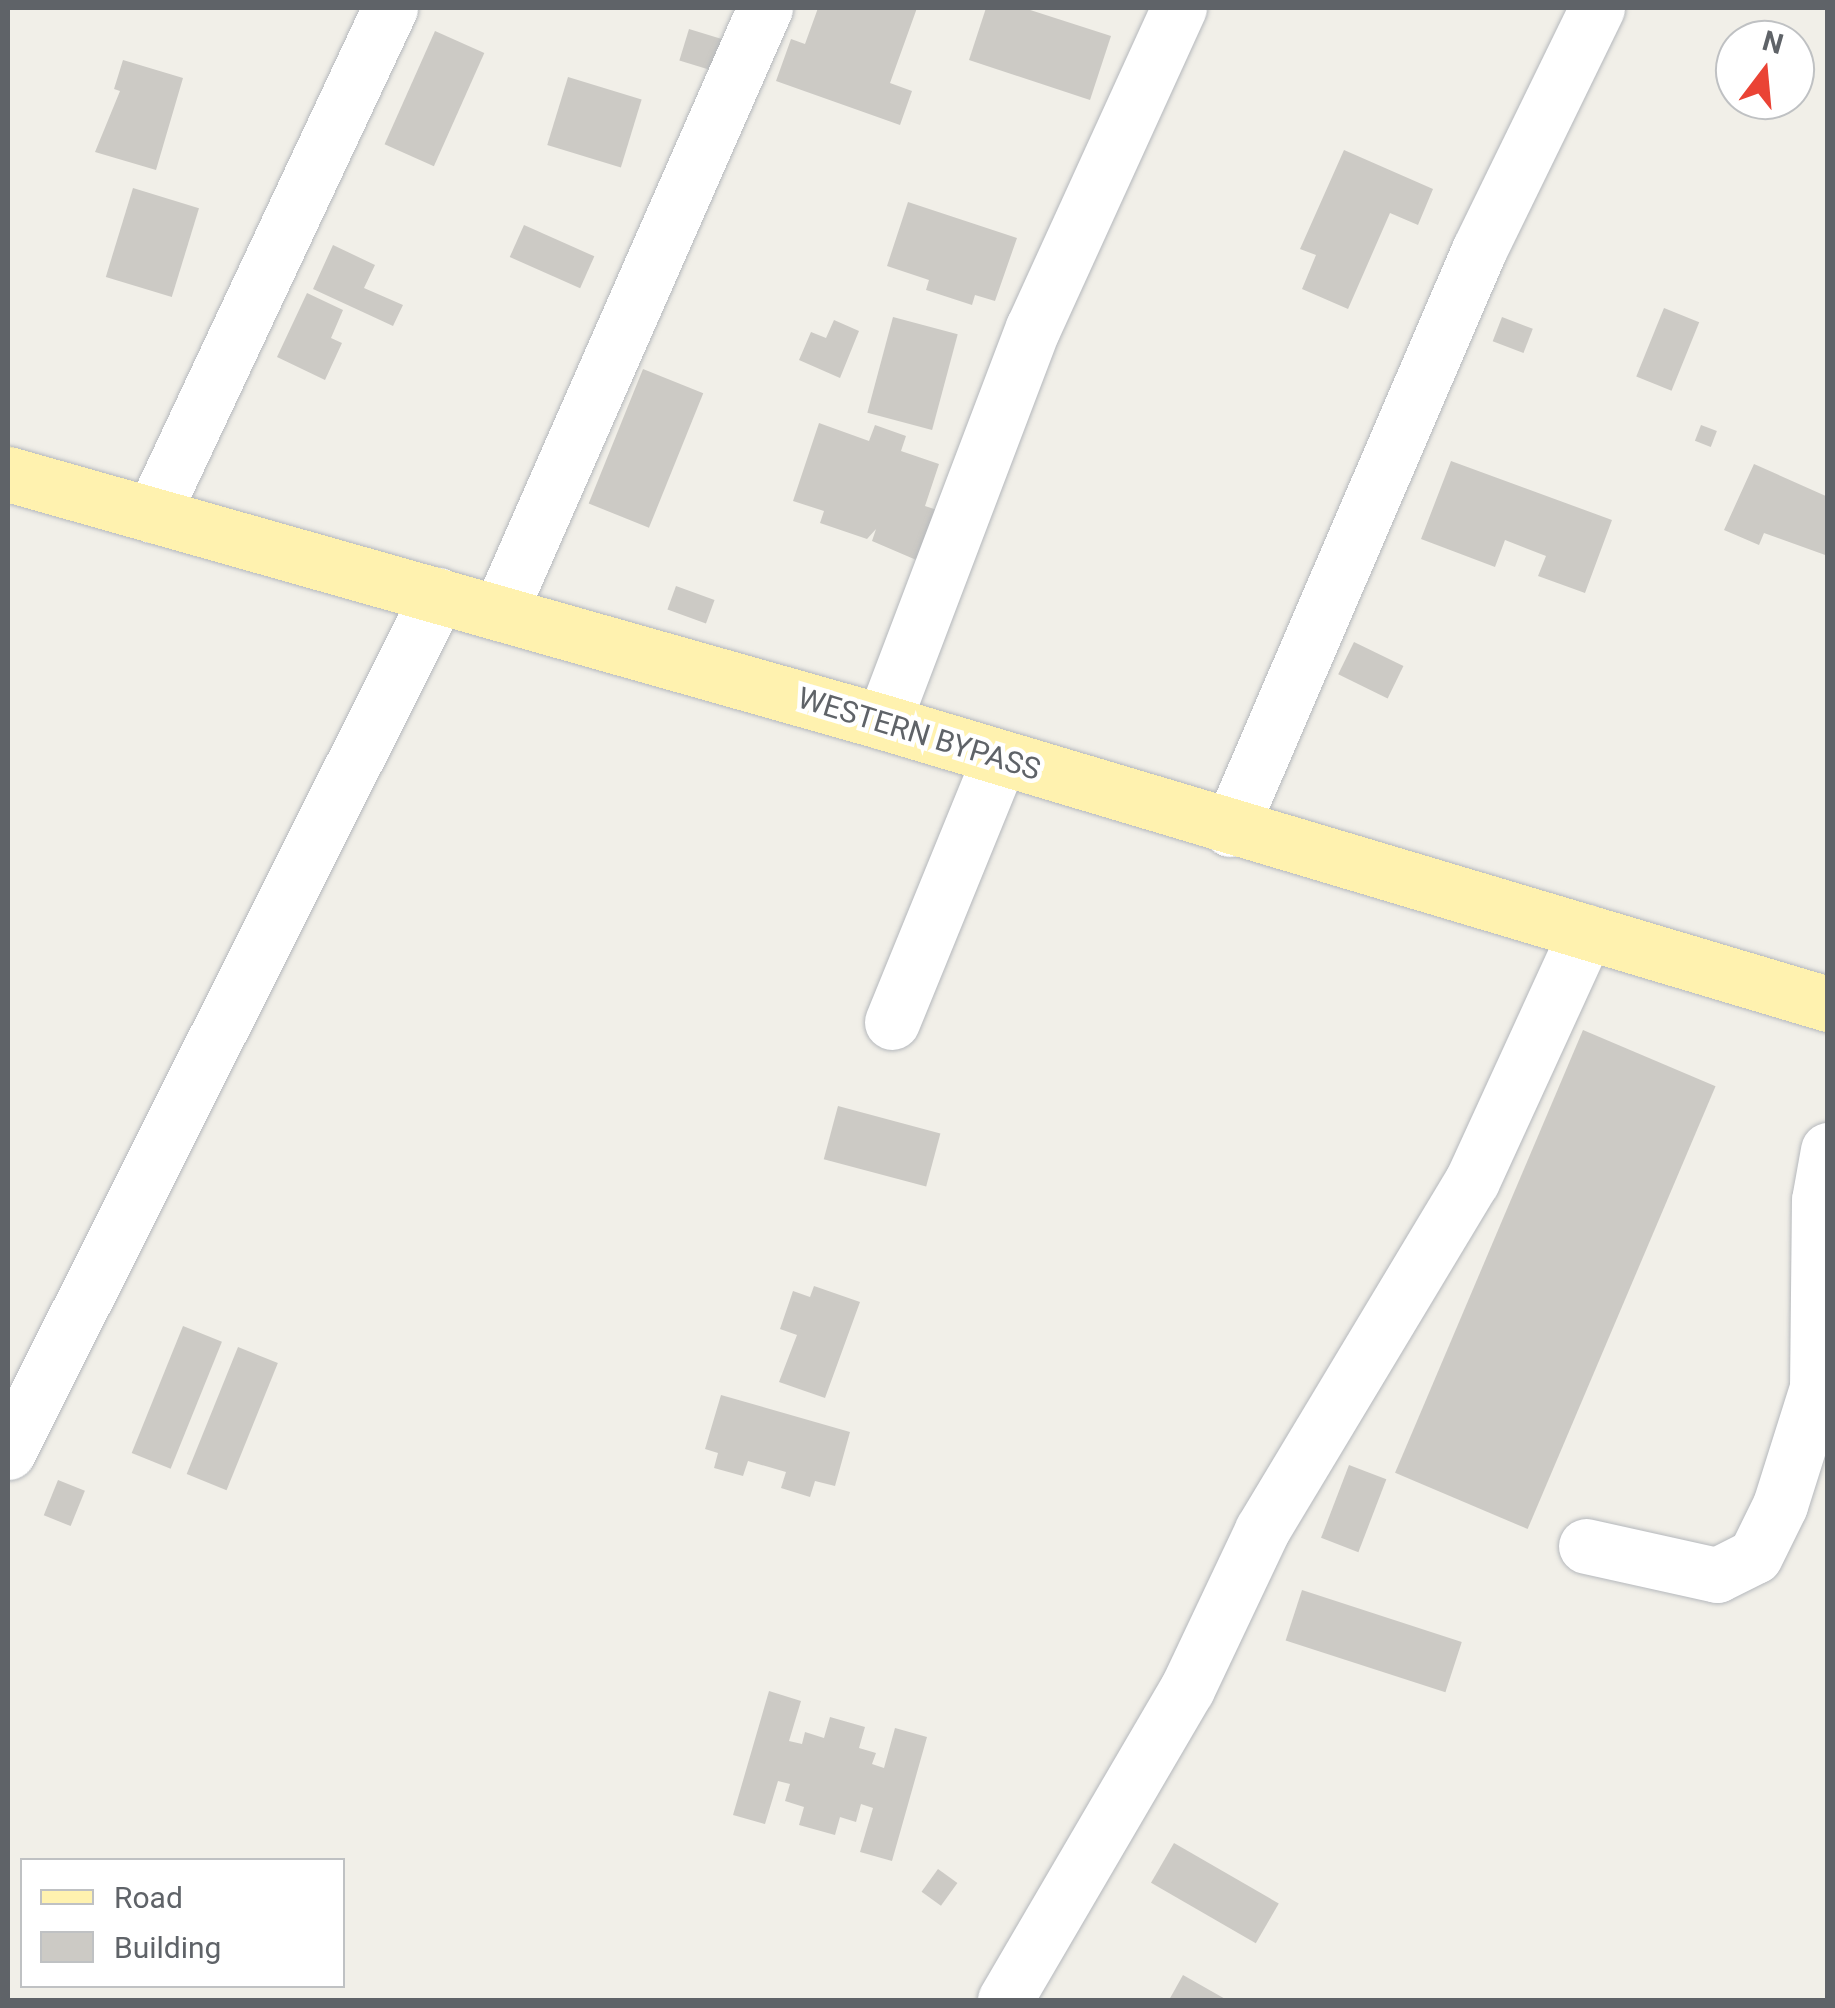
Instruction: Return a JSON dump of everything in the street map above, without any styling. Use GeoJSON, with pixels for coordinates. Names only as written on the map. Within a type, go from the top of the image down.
{"type":"FeatureCollection","features":[{"type":"Feature","properties":{"kind":"main road","name":"WESTERN BYPASS"},"geometry":{"type":"LineString","coordinates":[[8,474],[883,722],[1230,829],[1828,1004]]}},
{"type":"Feature","properties":{"kind":"street"},"geometry":{"type":"LineString","coordinates":[[152,515],[390,8]]}},
{"type":"Feature","properties":{"kind":"street"},"geometry":{"type":"LineString","coordinates":[[499,613],[765,8]]}},
{"type":"Feature","properties":{"kind":"street"},"geometry":{"type":"LineString","coordinates":[[883,722],[1033,328],[1180,8]]}},
{"type":"Feature","properties":{"kind":"street"},"geometry":{"type":"LineString","coordinates":[[1230,829],[1479,250],[1597,8]]}},
{"type":"Feature","properties":{"kind":"street"},"geometry":{"type":"LineString","coordinates":[[8,1452],[438,595]]}},
{"type":"Feature","properties":{"kind":"street"},"geometry":{"type":"LineString","coordinates":[[892,1022],[1000,758]]}},
{"type":"Feature","properties":{"kind":"street"},"geometry":{"type":"LineString","coordinates":[[1005,2000],[1178,1706],[1262,1530],[1472,1181],[1586,932]]}},
{"type":"Feature","properties":{"kind":"street"},"geometry":{"type":"LineString","coordinates":[[1586,1546],[1716,1574],[1755,1556],[1780,1505],[1818,1388],[1819,1200],[1828,1150]]}},
{"type":"Feature","properties":{"kind":"building"},"geometry":{"type":"Polygon","coordinates":[[[818,8],[917,8],[890,83],[912,91],[900,125],[776,81],[791,39],[805,44],[818,8]]]}},
{"type":"Feature","properties":{"kind":"building"},"geometry":{"type":"Polygon","coordinates":[[[986,8],[1024,8],[1111,36],[1090,100],[969,60],[986,8]]]}},
{"type":"Feature","properties":{"kind":"building"},"geometry":{"type":"Polygon","coordinates":[[[689,29],[740,44],[730,76],[679,61],[689,29]]]}},
{"type":"Feature","properties":{"kind":"building"},"geometry":{"type":"Polygon","coordinates":[[[435,31],[484,53],[434,166],[385,144],[435,31]]]}},
{"type":"Feature","properties":{"kind":"building"},"geometry":{"type":"Polygon","coordinates":[[[123,60],[183,78],[156,170],[95,152],[120,91],[114,89],[123,60]]]}},
{"type":"Feature","properties":{"kind":"building"},"geometry":{"type":"Polygon","coordinates":[[[568,77],[642,100],[621,167],[547,145],[568,77]]]}},
{"type":"Feature","properties":{"kind":"building"},"geometry":{"type":"Polygon","coordinates":[[[1344,150],[1433,189],[1418,225],[1390,213],[1348,309],[1302,289],[1316,255],[1300,249],[1344,150]]]}},
{"type":"Feature","properties":{"kind":"building"},"geometry":{"type":"Polygon","coordinates":[[[133,188],[199,208],[172,297],[106,277],[133,188]]]}},
{"type":"Feature","properties":{"kind":"building"},"geometry":{"type":"Polygon","coordinates":[[[908,202],[1017,238],[995,301],[975,295],[972,305],[926,290],[929,280],[887,266],[908,202]]]}},
{"type":"Feature","properties":{"kind":"building"},"geometry":{"type":"Polygon","coordinates":[[[524,225],[594,256],[580,288],[510,257],[524,225]]]}},
{"type":"Feature","properties":{"kind":"building"},"geometry":{"type":"Polygon","coordinates":[[[333,245],[375,265],[364,288],[403,305],[393,326],[313,289],[333,245]]]}},
{"type":"Feature","properties":{"kind":"building"},"geometry":{"type":"Polygon","coordinates":[[[307,293],[343,310],[331,338],[342,343],[325,380],[277,357],[307,293]]]}},
{"type":"Feature","properties":{"kind":"building"},"geometry":{"type":"Polygon","coordinates":[[[1664,308],[1699,322],[1672,391],[1636,377],[1664,308]]]}},
{"type":"Feature","properties":{"kind":"building"},"geometry":{"type":"Polygon","coordinates":[[[893,317],[958,334],[932,430],[867,413],[893,317]]]}},
{"type":"Feature","properties":{"kind":"building"},"geometry":{"type":"Polygon","coordinates":[[[1502,317],[1533,329],[1523,353],[1493,341],[1502,317]]]}},
{"type":"Feature","properties":{"kind":"building"},"geometry":{"type":"Polygon","coordinates":[[[834,320],[859,331],[840,378],[799,360],[811,332],[826,338],[834,320]]]}},
{"type":"Feature","properties":{"kind":"building"},"geometry":{"type":"Polygon","coordinates":[[[643,369],[703,393],[649,528],[589,503],[643,369]]]}},
{"type":"Feature","properties":{"kind":"building"},"geometry":{"type":"Polygon","coordinates":[[[819,423],[869,441],[875,425],[906,436],[901,451],[939,464],[925,506],[946,513],[928,565],[872,541],[876,529],[867,539],[820,523],[824,511],[793,501],[819,423]]]}},
{"type":"Feature","properties":{"kind":"building"},"geometry":{"type":"Polygon","coordinates":[[[1701,425],[1717,431],[1711,447],[1695,441],[1701,425]]]}},
{"type":"Feature","properties":{"kind":"building"},"geometry":{"type":"Polygon","coordinates":[[[1451,461],[1612,520],[1585,593],[1538,576],[1546,556],[1505,540],[1495,567],[1421,539],[1451,461]]]}},
{"type":"Feature","properties":{"kind":"building"},"geometry":{"type":"Polygon","coordinates":[[[1754,464],[1828,497],[1828,556],[1764,533],[1759,545],[1724,530],[1754,464]]]}},
{"type":"Feature","properties":{"kind":"building"},"geometry":{"type":"Polygon","coordinates":[[[676,586],[715,600],[706,624],[667,609],[676,586]]]}},
{"type":"Feature","properties":{"kind":"building"},"geometry":{"type":"Polygon","coordinates":[[[1354,642],[1403,666],[1388,698],[1338,674],[1354,642]]]}},
{"type":"Feature","properties":{"kind":"building"},"geometry":{"type":"Polygon","coordinates":[[[1583,1030],[1716,1086],[1528,1529],[1395,1473],[1583,1030]]]}},
{"type":"Feature","properties":{"kind":"building"},"geometry":{"type":"Polygon","coordinates":[[[838,1106],[940,1133],[926,1187],[824,1159],[838,1106]]]}},
{"type":"Feature","properties":{"kind":"building"},"geometry":{"type":"Polygon","coordinates":[[[814,1286],[860,1302],[825,1398],[779,1382],[797,1335],[780,1329],[793,1291],[810,1297],[814,1286]]]}},
{"type":"Feature","properties":{"kind":"building"},"geometry":{"type":"Polygon","coordinates":[[[183,1326],[222,1342],[171,1469],[132,1453],[183,1326]]]}},
{"type":"Feature","properties":{"kind":"building"},"geometry":{"type":"Polygon","coordinates":[[[238,1347],[278,1363],[227,1490],[187,1474],[238,1347]]]}},
{"type":"Feature","properties":{"kind":"building"},"geometry":{"type":"Polygon","coordinates":[[[721,1395],[850,1432],[835,1486],[815,1481],[810,1497],[781,1488],[786,1472],[748,1461],[743,1476],[714,1468],[718,1453],[705,1449],[721,1395]]]}},
{"type":"Feature","properties":{"kind":"building"},"geometry":{"type":"Polygon","coordinates":[[[1349,1465],[1386,1479],[1358,1552],[1321,1538],[1349,1465]]]}},
{"type":"Feature","properties":{"kind":"building"},"geometry":{"type":"Polygon","coordinates":[[[58,1480],[85,1491],[71,1526],[44,1515],[58,1480]]]}},
{"type":"Feature","properties":{"kind":"building"},"geometry":{"type":"Polygon","coordinates":[[[1302,1590],[1462,1642],[1445,1692],[1286,1640],[1302,1590]]]}},
{"type":"Feature","properties":{"kind":"building"},"geometry":{"type":"Polygon","coordinates":[[[769,1691],[801,1701],[789,1741],[802,1744],[805,1732],[824,1738],[830,1717],[865,1727],[859,1748],[876,1753],[872,1764],[884,1768],[895,1728],[927,1737],[892,1861],[860,1852],[873,1808],[861,1804],[856,1822],[840,1817],[835,1835],[799,1825],[804,1807],[785,1801],[790,1784],[778,1781],[765,1824],[733,1815],[769,1691]]]}},
{"type":"Feature","properties":{"kind":"building"},"geometry":{"type":"Polygon","coordinates":[[[1174,1843],[1279,1904],[1256,1943],[1151,1883],[1174,1843]]]}},
{"type":"Feature","properties":{"kind":"building"},"geometry":{"type":"Polygon","coordinates":[[[938,1869],[957,1883],[941,1906],[922,1892],[938,1869]]]}},
{"type":"Feature","properties":{"kind":"building"},"geometry":{"type":"Polygon","coordinates":[[[1183,1975],[1227,2000],[1169,2000],[1183,1975]]]}}]}
